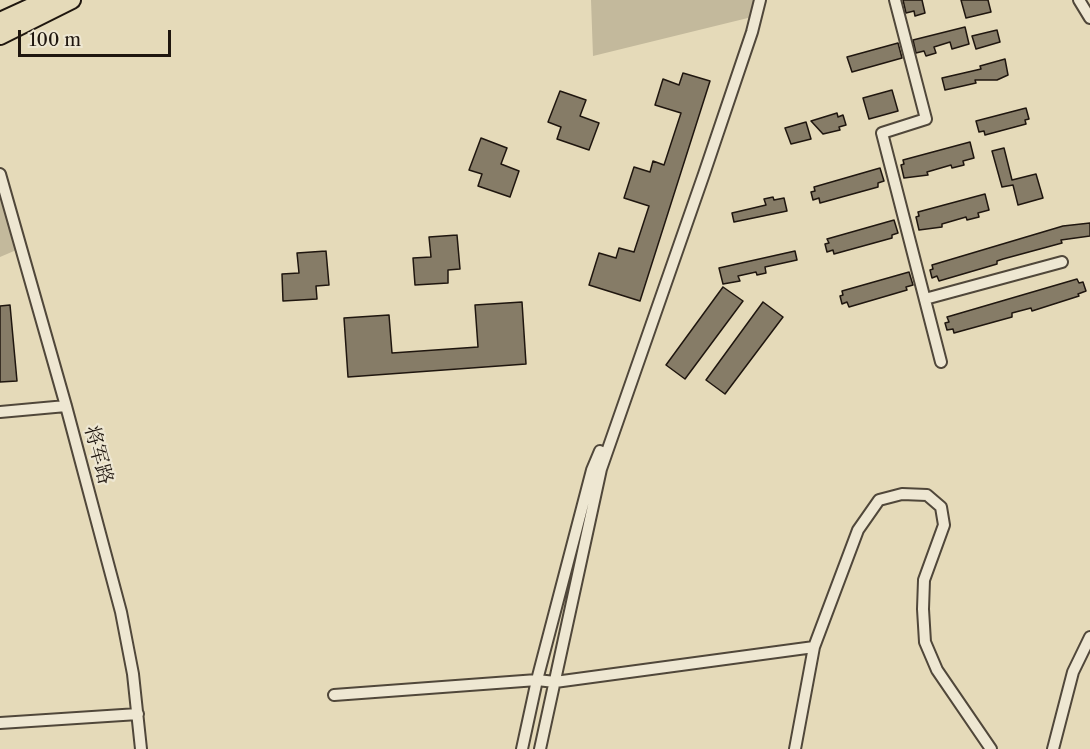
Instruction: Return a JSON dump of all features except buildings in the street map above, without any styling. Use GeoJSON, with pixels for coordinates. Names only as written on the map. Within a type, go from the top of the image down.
{"type":"FeatureCollection","features":[{"type":"Feature","properties":{"kind":"highway"},"geometry":{"type":"LineString","coordinates":[[0,21],[46,0]]}},
{"type":"Feature","properties":{"kind":"highway"},"geometry":{"type":"LineString","coordinates":[[0,36],[72,0]]}},
{"type":"Feature","properties":{"kind":"street"},"geometry":{"type":"LineString","coordinates":[[540,749],[601,469],[705,174],[752,32],[760,0]]}},
{"type":"Feature","properties":{"kind":"street"},"geometry":{"type":"LineString","coordinates":[[895,0],[926,119],[882,133],[941,362]]}},
{"type":"Feature","properties":{"kind":"street"},"geometry":{"type":"LineString","coordinates":[[1079,0],[1090,18]]}},
{"type":"Feature","properties":{"kind":"street","name":"将军路"},"geometry":{"type":"LineString","coordinates":[[0,174],[66,406],[121,612],[133,674],[141,749]]}},
{"type":"Feature","properties":{"kind":"street"},"geometry":{"type":"LineString","coordinates":[[925,299],[1062,262]]}},
{"type":"Feature","properties":{"kind":"street"},"geometry":{"type":"LineString","coordinates":[[522,749],[537,681],[592,470],[642,351]]}},
{"type":"Feature","properties":{"kind":"street"},"geometry":{"type":"LineString","coordinates":[[0,412],[66,406]]}},
{"type":"Feature","properties":{"kind":"street"},"geometry":{"type":"LineString","coordinates":[[795,749],[814,647],[858,530],[879,500],[902,494],[927,495],[941,507],[944,525],[924,580],[925,642],[937,670],[991,749]]}},
{"type":"Feature","properties":{"kind":"street"},"geometry":{"type":"LineString","coordinates":[[1053,749],[1073,672],[1090,637]]}},
{"type":"Feature","properties":{"kind":"street"},"geometry":{"type":"LineString","coordinates":[[334,695],[537,681],[555,682],[814,647]]}},
{"type":"Feature","properties":{"kind":"street"},"geometry":{"type":"LineString","coordinates":[[0,723],[138,714]]}},
{"type":"Feature","properties":{"kind":"shaded area"},"geometry":{"type":"Polygon","coordinates":[[[591,0],[760,0],[756,16],[593,56],[591,0]]]}},
{"type":"Feature","properties":{"kind":"shaded area"},"geometry":{"type":"Polygon","coordinates":[[[0,174],[21,248],[0,257],[0,174]]]}}]}
